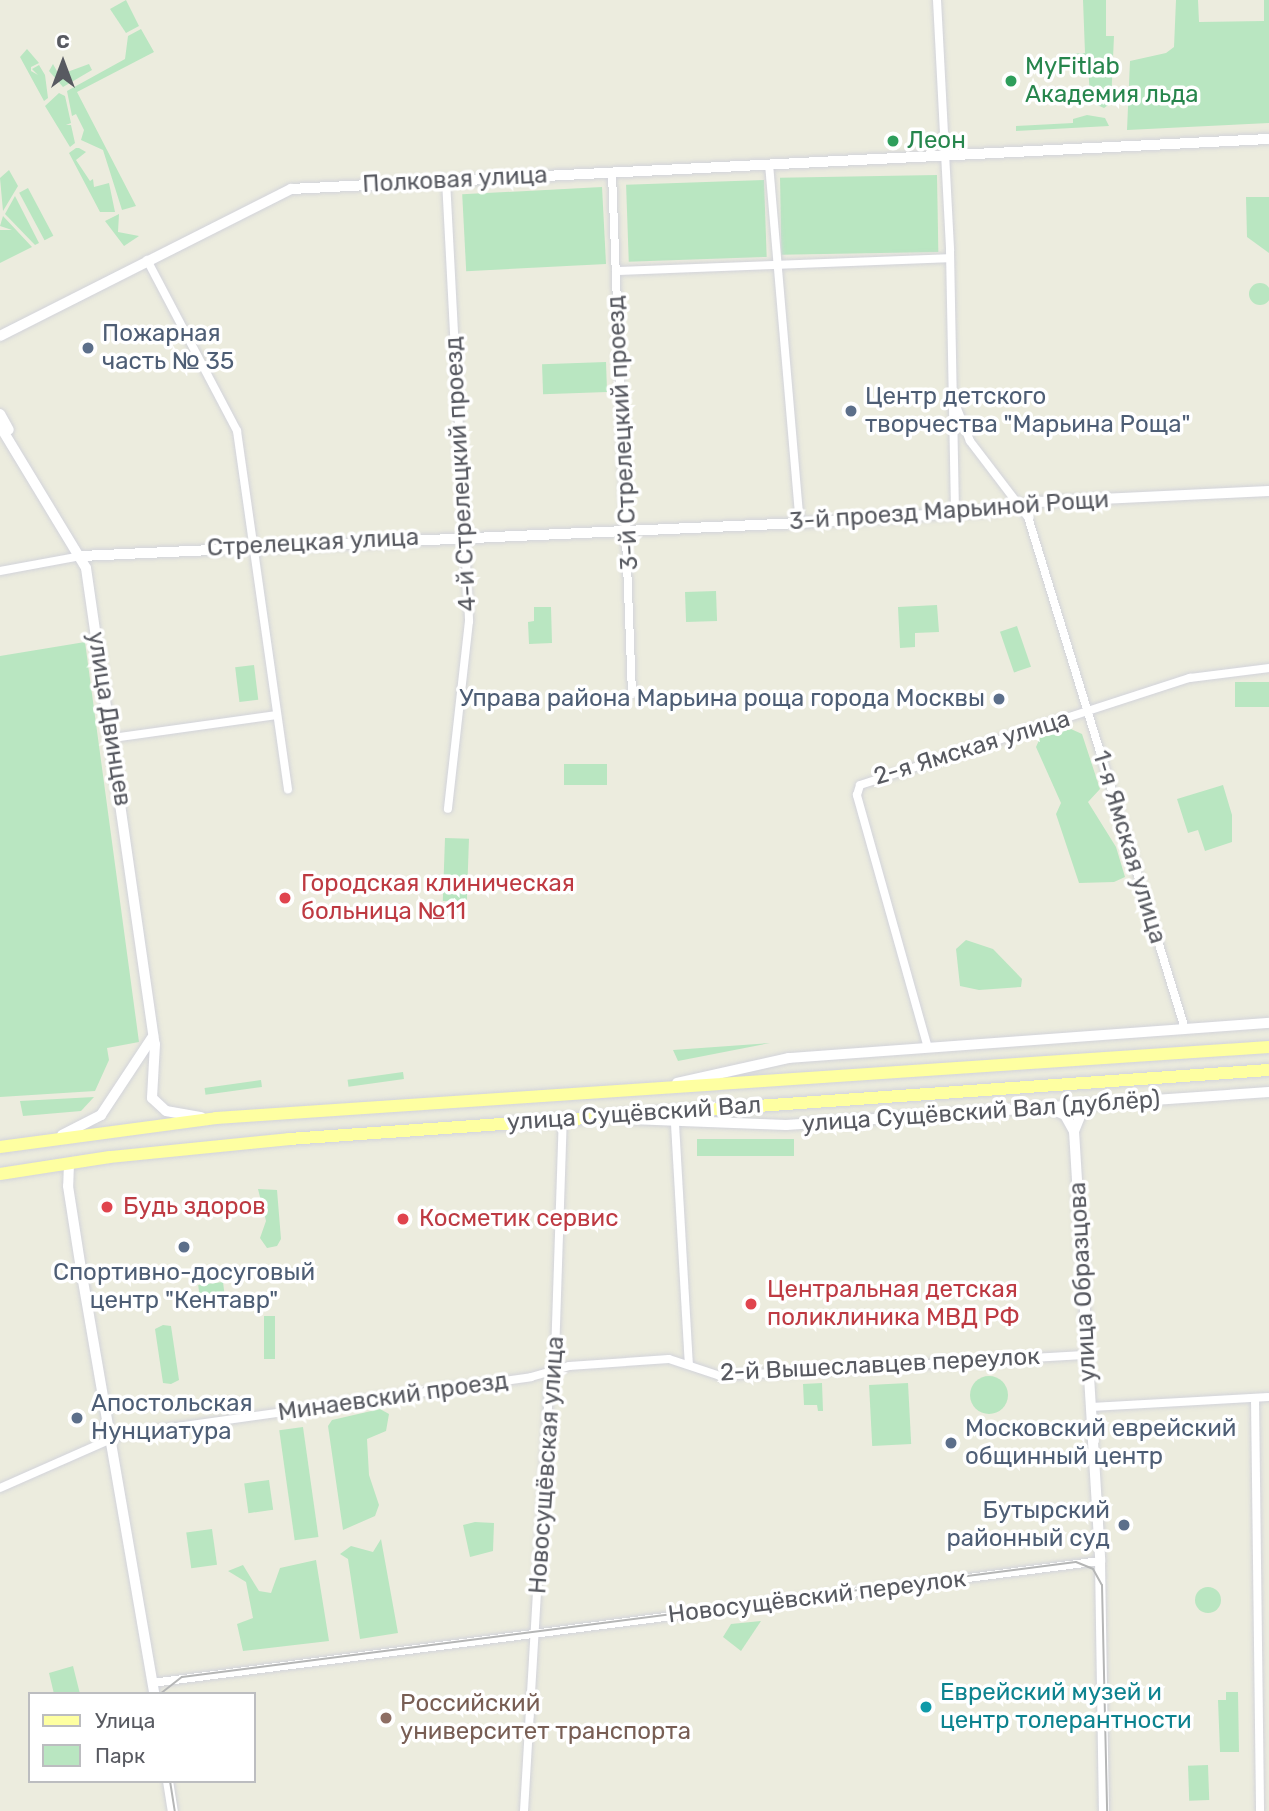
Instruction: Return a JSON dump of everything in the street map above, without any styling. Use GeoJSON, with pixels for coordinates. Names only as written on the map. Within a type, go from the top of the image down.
{"type":"FeatureCollection","features":[{"type":"Feature","properties":{"kind":"main road"},"geometry":{"type":"LineString","coordinates":[[661,1087],[771,1061],[1269,1023]]}},
{"type":"Feature","properties":{"kind":"main road","name":"улица Сущёвский Вал"},"geometry":{"type":"LineString","coordinates":[[0,1147],[216,1118],[1269,1047]]}},
{"type":"Feature","properties":{"kind":"main road","name":"улица Сущёвский Вал"},"geometry":{"type":"LineString","coordinates":[[0,1174],[69,1163],[289,1139],[1269,1070]]}},
{"type":"Feature","properties":{"kind":"main road","name":"улица Сущёвский Вал (дублёр)"},"geometry":{"type":"LineString","coordinates":[[610,1117],[675,1124],[786,1125],[1269,1092]]}},
{"type":"Feature","properties":{"kind":"street"},"geometry":{"type":"LineString","coordinates":[[937,0],[950,258],[955,512]]}},
{"type":"Feature","properties":{"kind":"street","name":"Полковая улица"},"geometry":{"type":"LineString","coordinates":[[0,336],[291,189],[1269,139]]}},
{"type":"Feature","properties":{"kind":"street"},"geometry":{"type":"LineString","coordinates":[[769,164],[800,523]]}},
{"type":"Feature","properties":{"kind":"street","name":"3-й Стрелецкий проезд"},"geometry":{"type":"LineString","coordinates":[[612,173],[628,530],[632,694]]}},
{"type":"Feature","properties":{"kind":"street","name":"4-й Стрелецкий проезд"},"geometry":{"type":"LineString","coordinates":[[446,180],[469,621],[448,809]]}},
{"type":"Feature","properties":{"kind":"street"},"geometry":{"type":"LineString","coordinates":[[616,271],[950,258]]}},
{"type":"Feature","properties":{"kind":"street"},"geometry":{"type":"LineString","coordinates":[[148,260],[232,417],[288,789]]}},
{"type":"Feature","properties":{"kind":"street"},"geometry":{"type":"LineString","coordinates":[[954,401],[970,441],[1023,505]]}},
{"type":"Feature","properties":{"kind":"street"},"geometry":{"type":"LineString","coordinates":[[0,414],[20,456]]}},
{"type":"Feature","properties":{"kind":"street","name":"улица Двинцев"},"geometry":{"type":"LineString","coordinates":[[0,426],[81,556],[113,738],[156,1058],[150,1090],[157,1106],[216,1118]]}},
{"type":"Feature","properties":{"kind":"street"},"geometry":{"type":"LineString","coordinates":[[0,439],[20,456]]}},
{"type":"Feature","properties":{"kind":"street","name":"3-й проезд Марьиной Рощи"},"geometry":{"type":"LineString","coordinates":[[628,530],[800,523],[1023,505],[1269,491]]}},
{"type":"Feature","properties":{"kind":"street","name":"1-я Ямская улица"},"geometry":{"type":"LineString","coordinates":[[1023,505],[1185,1029]]}},
{"type":"Feature","properties":{"kind":"street","name":"Стрелецкая улица"},"geometry":{"type":"LineString","coordinates":[[0,571],[81,556],[250,545],[628,530]]}},
{"type":"Feature","properties":{"kind":"street","name":"2-я Ямская улица"},"geometry":{"type":"LineString","coordinates":[[928,1048],[857,789],[877,776],[1204,674],[1269,668]]}},
{"type":"Feature","properties":{"kind":"street"},"geometry":{"type":"LineString","coordinates":[[113,738],[276,715]]}},
{"type":"Feature","properties":{"kind":"street"},"geometry":{"type":"LineString","coordinates":[[51,1139],[101,1115],[153,1036]]}},
{"type":"Feature","properties":{"kind":"street"},"geometry":{"type":"LineString","coordinates":[[1074,1131],[1081,1114],[1096,1104]]}},
{"type":"Feature","properties":{"kind":"street"},"geometry":{"type":"LineString","coordinates":[[1047,1107],[1065,1115],[1074,1131]]}},
{"type":"Feature","properties":{"kind":"street","name":"Новосущёвская улица"},"geometry":{"type":"LineString","coordinates":[[524,1811],[551,1372],[563,1119]]}},
{"type":"Feature","properties":{"kind":"street"},"geometry":{"type":"LineString","coordinates":[[675,1124],[689,1365]]}},
{"type":"Feature","properties":{"kind":"street","name":"улица Образцова"},"geometry":{"type":"LineString","coordinates":[[1074,1131],[1100,1560],[1104,1811]]}},
{"type":"Feature","properties":{"kind":"street"},"geometry":{"type":"LineString","coordinates":[[69,1163],[68,1186],[153,1688]]}},
{"type":"Feature","properties":{"kind":"street","name":"2-й Вышеславцев переулок"},"geometry":{"type":"LineString","coordinates":[[551,1372],[569,1366],[649,1360],[689,1365],[720,1376],[1088,1355]]}},
{"type":"Feature","properties":{"kind":"street","name":"Минаевский проезд"},"geometry":{"type":"LineString","coordinates":[[0,1488],[110,1439],[551,1372]]}},
{"type":"Feature","properties":{"kind":"street"},"geometry":{"type":"LineString","coordinates":[[1091,1407],[1269,1397]]}},
{"type":"Feature","properties":{"kind":"street"},"geometry":{"type":"LineString","coordinates":[[1255,1398],[1259,1811]]}},
{"type":"Feature","properties":{"kind":"street","name":"Новосущёвский переулок"},"geometry":{"type":"LineString","coordinates":[[153,1688],[535,1633],[1100,1560]]}},
{"type":"Feature","properties":{"kind":"street"},"geometry":{"type":"LineString","coordinates":[[168,1783],[173,1811]]}},
{"type":"Feature","properties":{"kind":"green space"},"geometry":{"type":"Polygon","coordinates":[[[126,0],[139,26],[126,33],[110,9],[126,0]]]}},
{"type":"Feature","properties":{"kind":"green space"},"geometry":{"type":"Polygon","coordinates":[[[1083,0],[1106,0],[1106,36],[1114,36],[1111,103],[1104,108],[1083,99],[1090,97],[1088,65],[1071,66],[1066,61],[1069,54],[1085,53],[1083,0]]]}},
{"type":"Feature","properties":{"kind":"green space"},"geometry":{"type":"Polygon","coordinates":[[[1176,0],[1198,0],[1199,22],[1264,21],[1264,0],[1269,0],[1269,123],[1127,130],[1130,61],[1166,53],[1174,47],[1176,0]]]}},
{"type":"Feature","properties":{"kind":"green space"},"geometry":{"type":"Polygon","coordinates":[[[141,29],[154,52],[77,92],[136,206],[122,210],[103,150],[81,140],[84,130],[76,114],[72,116],[67,91],[125,59],[128,36],[141,29]]]}},
{"type":"Feature","properties":{"kind":"green space"},"geometry":{"type":"Polygon","coordinates":[[[27,49],[39,63],[31,67],[31,71],[38,75],[32,69],[39,65],[45,75],[48,98],[44,101],[20,57],[27,49]]]}},
{"type":"Feature","properties":{"kind":"green space"},"geometry":{"type":"Polygon","coordinates":[[[53,64],[59,75],[89,64],[92,70],[63,87],[49,71],[53,64]]]}},
{"type":"Feature","properties":{"kind":"green space"},"geometry":{"type":"Polygon","coordinates":[[[59,93],[65,96],[71,123],[66,125],[71,125],[75,143],[70,147],[45,106],[59,93]]]}},
{"type":"Feature","properties":{"kind":"green space"},"geometry":{"type":"Polygon","coordinates":[[[1087,115],[1105,118],[1109,126],[1016,131],[1016,126],[1073,123],[1073,119],[1087,115]]]}},
{"type":"Feature","properties":{"kind":"green space"},"geometry":{"type":"Polygon","coordinates":[[[76,148],[86,152],[76,160],[90,181],[93,179],[94,187],[109,183],[115,212],[100,212],[69,153],[76,148]]]}},
{"type":"Feature","properties":{"kind":"green space"},"geometry":{"type":"Polygon","coordinates":[[[9,170],[18,186],[3,211],[0,178],[9,170]]]}},
{"type":"Feature","properties":{"kind":"green space"},"geometry":{"type":"Polygon","coordinates":[[[937,175],[938,252],[781,255],[780,178],[937,175]]]}},
{"type":"Feature","properties":{"kind":"green space"},"geometry":{"type":"Polygon","coordinates":[[[764,180],[767,257],[629,262],[626,185],[764,180]]]}},
{"type":"Feature","properties":{"kind":"green space"},"geometry":{"type":"Polygon","coordinates":[[[602,187],[606,264],[466,271],[462,194],[602,187]]]}},
{"type":"Feature","properties":{"kind":"green space"},"geometry":{"type":"Polygon","coordinates":[[[28,188],[53,236],[45,240],[19,193],[28,188]]]}},
{"type":"Feature","properties":{"kind":"green space"},"geometry":{"type":"Polygon","coordinates":[[[15,196],[39,243],[35,245],[5,214],[15,196]]]}},
{"type":"Feature","properties":{"kind":"green space"},"geometry":{"type":"Polygon","coordinates":[[[1246,197],[1269,197],[1269,253],[1247,237],[1246,197]]]}},
{"type":"Feature","properties":{"kind":"green space"},"geometry":{"type":"Polygon","coordinates":[[[119,214],[118,232],[139,236],[124,246],[105,221],[119,214]]]}},
{"type":"Feature","properties":{"kind":"green space"},"geometry":{"type":"Polygon","coordinates":[[[3,216],[32,247],[0,263],[0,230],[12,230],[0,226],[3,216]]]}},
{"type":"Feature","properties":{"kind":"green space"},"geometry":{"type":"Polygon","coordinates":[[[1260,283],[1268,286],[1268,302],[1260,305],[1252,302],[1249,294],[1252,286],[1260,283]]]}},
{"type":"Feature","properties":{"kind":"green space"},"geometry":{"type":"Polygon","coordinates":[[[606,362],[607,392],[543,394],[542,364],[606,362]]]}},
{"type":"Feature","properties":{"kind":"green space"},"geometry":{"type":"Polygon","coordinates":[[[716,591],[717,621],[686,622],[685,592],[716,591]]]}},
{"type":"Feature","properties":{"kind":"green space"},"geometry":{"type":"Polygon","coordinates":[[[937,605],[939,632],[915,633],[915,647],[900,648],[898,607],[937,605]]]}},
{"type":"Feature","properties":{"kind":"green space"},"geometry":{"type":"Polygon","coordinates":[[[534,607],[551,607],[552,643],[529,644],[528,622],[534,621],[534,607]]]}},
{"type":"Feature","properties":{"kind":"green space"},"geometry":{"type":"Polygon","coordinates":[[[1017,626],[1031,667],[1014,673],[1000,632],[1017,626]]]}},
{"type":"Feature","properties":{"kind":"green space"},"geometry":{"type":"Polygon","coordinates":[[[85,642],[139,1042],[107,1048],[109,1060],[95,1091],[0,1097],[0,656],[85,642]]]}},
{"type":"Feature","properties":{"kind":"green space"},"geometry":{"type":"Polygon","coordinates":[[[254,665],[258,700],[239,702],[235,667],[254,665]]]}},
{"type":"Feature","properties":{"kind":"green space"},"geometry":{"type":"Polygon","coordinates":[[[1235,682],[1269,682],[1269,707],[1235,707],[1235,682]]]}},
{"type":"Feature","properties":{"kind":"green space"},"geometry":{"type":"Polygon","coordinates":[[[1071,729],[1082,734],[1100,789],[1088,802],[1116,847],[1125,877],[1114,882],[1079,883],[1056,814],[1061,803],[1036,747],[1040,738],[1071,729]]]}},
{"type":"Feature","properties":{"kind":"green space"},"geometry":{"type":"Polygon","coordinates":[[[564,764],[607,764],[607,785],[564,785],[564,764]]]}},
{"type":"Feature","properties":{"kind":"green space"},"geometry":{"type":"Polygon","coordinates":[[[1223,785],[1232,815],[1232,842],[1205,851],[1198,830],[1188,833],[1177,799],[1223,785]]]}},
{"type":"Feature","properties":{"kind":"green space"},"geometry":{"type":"Polygon","coordinates":[[[445,838],[469,839],[467,902],[443,901],[445,838]]]}},
{"type":"Feature","properties":{"kind":"green space"},"geometry":{"type":"Polygon","coordinates":[[[966,940],[993,949],[1022,979],[1021,987],[979,990],[960,986],[956,949],[966,940]]]}},
{"type":"Feature","properties":{"kind":"green space"},"geometry":{"type":"Polygon","coordinates":[[[770,1043],[678,1061],[673,1050],[770,1043]]]}},
{"type":"Feature","properties":{"kind":"green space"},"geometry":{"type":"Polygon","coordinates":[[[403,1072],[404,1079],[349,1087],[348,1080],[403,1072]]]}},
{"type":"Feature","properties":{"kind":"green space"},"geometry":{"type":"Polygon","coordinates":[[[261,1080],[262,1087],[206,1095],[205,1088],[261,1080]]]}},
{"type":"Feature","properties":{"kind":"green space"},"geometry":{"type":"Polygon","coordinates":[[[94,1097],[81,1111],[23,1116],[20,1101],[94,1097]]]}},
{"type":"Feature","properties":{"kind":"green space"},"geometry":{"type":"Polygon","coordinates":[[[697,1139],[794,1139],[794,1156],[697,1156],[697,1139]]]}},
{"type":"Feature","properties":{"kind":"green space"},"geometry":{"type":"Polygon","coordinates":[[[258,1189],[277,1190],[281,1239],[277,1246],[267,1248],[260,1238],[266,1221],[258,1189]]]}},
{"type":"Feature","properties":{"kind":"green space"},"geometry":{"type":"Polygon","coordinates":[[[223,1282],[225,1299],[200,1302],[198,1285],[223,1282]]]}},
{"type":"Feature","properties":{"kind":"green space"},"geometry":{"type":"Polygon","coordinates":[[[264,1316],[275,1316],[275,1359],[264,1359],[264,1316]]]}},
{"type":"Feature","properties":{"kind":"green space"},"geometry":{"type":"Polygon","coordinates":[[[163,1325],[171,1326],[179,1380],[171,1384],[163,1383],[155,1329],[163,1325]]]}},
{"type":"Feature","properties":{"kind":"green space"},"geometry":{"type":"Polygon","coordinates":[[[989,1376],[1003,1381],[1008,1395],[1003,1409],[989,1414],[975,1409],[970,1395],[975,1381],[989,1376]]]}},
{"type":"Feature","properties":{"kind":"green space"},"geometry":{"type":"Polygon","coordinates":[[[822,1383],[823,1411],[818,1411],[817,1405],[804,1405],[803,1384],[822,1383]]]}},
{"type":"Feature","properties":{"kind":"green space"},"geometry":{"type":"Polygon","coordinates":[[[908,1383],[911,1444],[872,1446],[869,1385],[908,1383]]]}},
{"type":"Feature","properties":{"kind":"green space"},"geometry":{"type":"Polygon","coordinates":[[[380,1409],[389,1414],[386,1431],[367,1439],[369,1475],[379,1505],[375,1516],[343,1530],[328,1426],[332,1420],[380,1409]]]}},
{"type":"Feature","properties":{"kind":"green space"},"geometry":{"type":"Polygon","coordinates":[[[303,1427],[318,1537],[295,1540],[279,1430],[303,1427]]]}},
{"type":"Feature","properties":{"kind":"green space"},"geometry":{"type":"Polygon","coordinates":[[[269,1480],[273,1510],[248,1513],[244,1483],[269,1480]]]}},
{"type":"Feature","properties":{"kind":"green space"},"geometry":{"type":"Polygon","coordinates":[[[475,1522],[494,1523],[493,1551],[470,1557],[463,1525],[475,1522]]]}},
{"type":"Feature","properties":{"kind":"green space"},"geometry":{"type":"Polygon","coordinates":[[[212,1529],[217,1565],[191,1568],[186,1533],[212,1529]]]}},
{"type":"Feature","properties":{"kind":"green space"},"geometry":{"type":"Polygon","coordinates":[[[381,1539],[398,1633],[360,1639],[348,1559],[340,1554],[351,1546],[373,1552],[381,1539]]]}},
{"type":"Feature","properties":{"kind":"green space"},"geometry":{"type":"Polygon","coordinates":[[[316,1560],[329,1641],[243,1651],[237,1624],[253,1618],[246,1582],[228,1571],[243,1565],[259,1591],[271,1593],[280,1568],[316,1560]]]}},
{"type":"Feature","properties":{"kind":"green space"},"geometry":{"type":"Polygon","coordinates":[[[1208,1587],[1217,1591],[1221,1600],[1217,1609],[1208,1613],[1199,1609],[1195,1600],[1199,1591],[1208,1587]]]}},
{"type":"Feature","properties":{"kind":"green space"},"geometry":{"type":"Polygon","coordinates":[[[761,1621],[741,1651],[723,1637],[731,1624],[761,1621]]]}},
{"type":"Feature","properties":{"kind":"green space"},"geometry":{"type":"Polygon","coordinates":[[[73,1666],[80,1692],[54,1692],[49,1673],[73,1666]]]}},
{"type":"Feature","properties":{"kind":"green space"},"geometry":{"type":"Polygon","coordinates":[[[1226,1692],[1238,1692],[1239,1752],[1220,1752],[1218,1700],[1226,1700],[1226,1692]]]}},
{"type":"Feature","properties":{"kind":"green space"},"geometry":{"type":"Polygon","coordinates":[[[1208,1765],[1209,1800],[1189,1801],[1188,1766],[1208,1765]]]}},
{"type":"Feature","properties":{"kind":"tram line"},"geometry":{"type":"LineString","coordinates":[[163,1692],[182,1677],[1076,1562],[1093,1569],[1102,1585],[1107,1811]]}},
{"type":"Feature","properties":{"kind":"tram line"},"geometry":{"type":"LineString","coordinates":[[170,1783],[175,1811]]}},
{"type":"Feature","properties":{"kind":"place","name":"MyFitlab Академия льда"},"geometry":{"type":"Point","coordinates":[1011,81]}},
{"type":"Feature","properties":{"kind":"place","name":"Леон"},"geometry":{"type":"Point","coordinates":[893,141]}},
{"type":"Feature","properties":{"kind":"place","name":"Пожарная часть № 35"},"geometry":{"type":"Point","coordinates":[88,348]}},
{"type":"Feature","properties":{"kind":"place","name":"Центр детского творчества \"Марьина Роща\""},"geometry":{"type":"Point","coordinates":[851,411]}},
{"type":"Feature","properties":{"kind":"place","name":"Управа района Марьина роща города Москвы"},"geometry":{"type":"Point","coordinates":[999,699]}},
{"type":"Feature","properties":{"kind":"place","name":"Городская клиническая больница №11"},"geometry":{"type":"Point","coordinates":[285,898]}},
{"type":"Feature","properties":{"kind":"place","name":"Будь здоров"},"geometry":{"type":"Point","coordinates":[107,1207]}},
{"type":"Feature","properties":{"kind":"place","name":"Косметик сервис"},"geometry":{"type":"Point","coordinates":[403,1219]}},
{"type":"Feature","properties":{"kind":"place","name":"Спортивно-досуговый центр \"Кентавр\""},"geometry":{"type":"Point","coordinates":[184,1247]}},
{"type":"Feature","properties":{"kind":"place","name":"Центральная детская поликлиника МВД РФ"},"geometry":{"type":"Point","coordinates":[751,1304]}},
{"type":"Feature","properties":{"kind":"place","name":"Апостольская Нунциатура"},"geometry":{"type":"Point","coordinates":[77,1418]}},
{"type":"Feature","properties":{"kind":"place","name":"Московский еврейский общинный центр"},"geometry":{"type":"Point","coordinates":[951,1443]}},
{"type":"Feature","properties":{"kind":"place","name":"Бутырский районный суд"},"geometry":{"type":"Point","coordinates":[1124,1525]}},
{"type":"Feature","properties":{"kind":"place","name":"Еврейский музей и центр толерантности"},"geometry":{"type":"Point","coordinates":[926,1707]}},
{"type":"Feature","properties":{"kind":"place","name":"Российский университет транспорта"},"geometry":{"type":"Point","coordinates":[386,1718]}}]}
